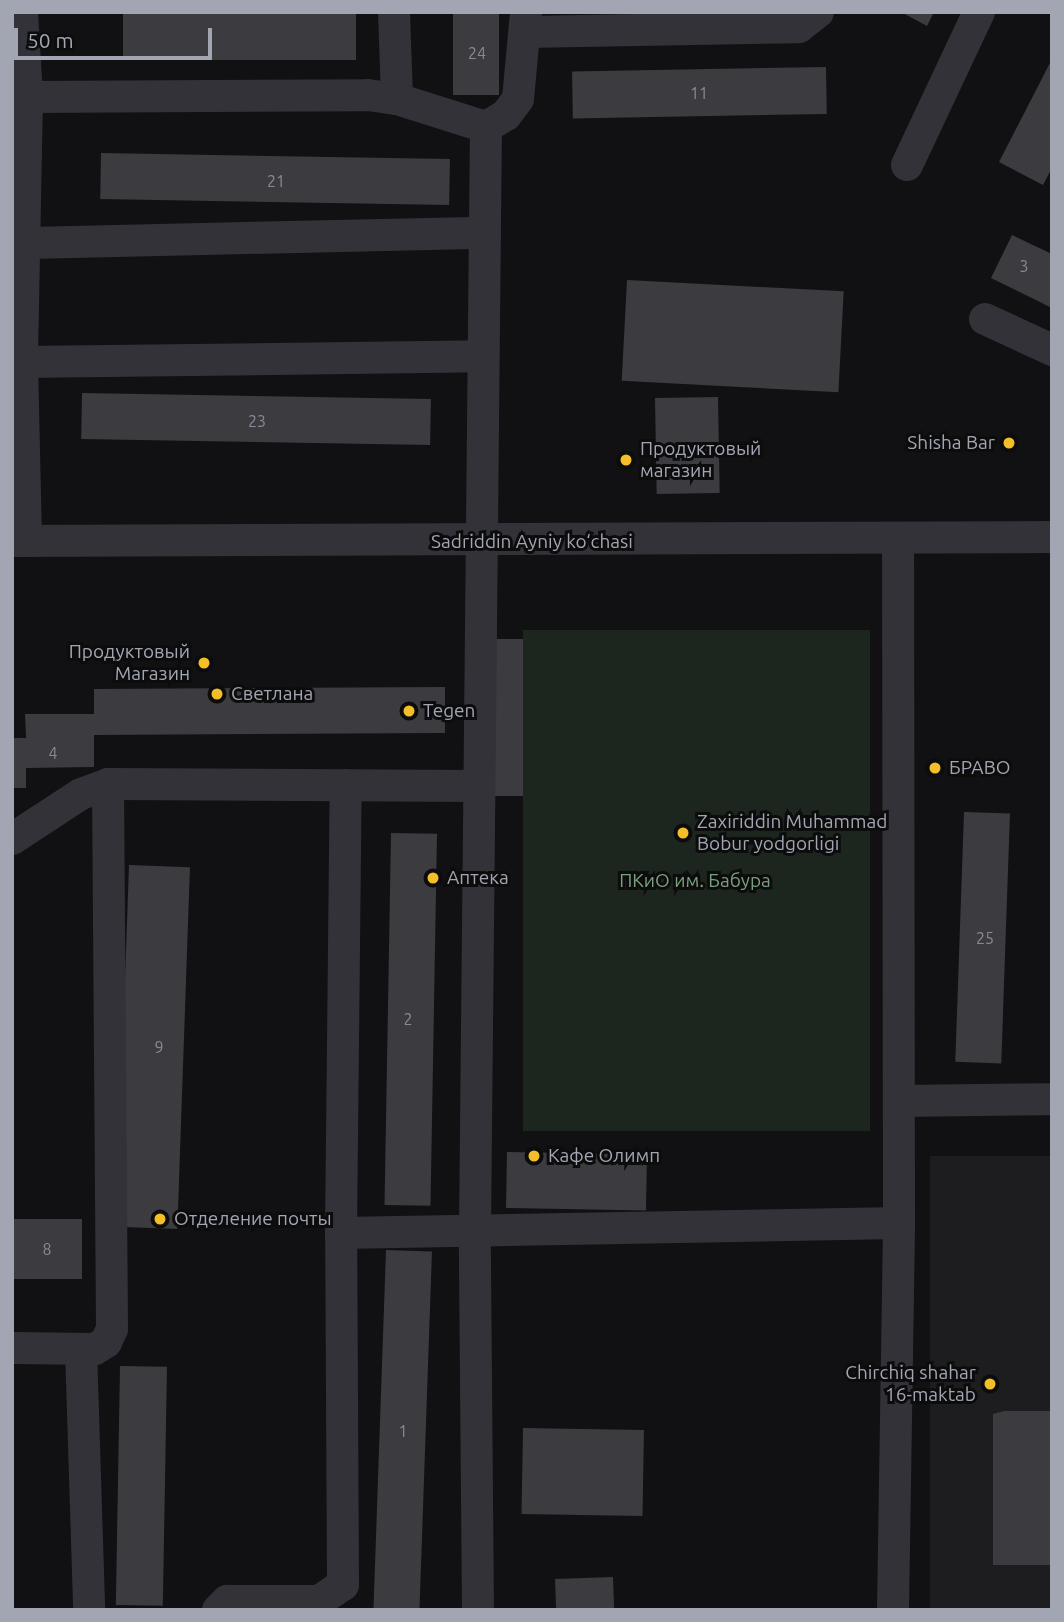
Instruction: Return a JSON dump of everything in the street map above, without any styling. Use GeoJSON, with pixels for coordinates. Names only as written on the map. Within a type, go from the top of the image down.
{"type":"FeatureCollection","features":[{"type":"Feature","properties":{"kind":"street"},"geometry":{"type":"LineString","coordinates":[[394,12],[397,99]]}},
{"type":"Feature","properties":{"kind":"street"},"geometry":{"type":"LineString","coordinates":[[27,97],[368,94],[397,99],[486,127],[506,115],[518,99],[525,22],[799,27],[818,12]]}},
{"type":"Feature","properties":{"kind":"street"},"geometry":{"type":"LineString","coordinates":[[907,165],[979,12]]}},
{"type":"Feature","properties":{"kind":"street"},"geometry":{"type":"LineString","coordinates":[[19,21],[27,97],[28,243],[22,362],[19,541]]}},
{"type":"Feature","properties":{"kind":"street"},"geometry":{"type":"LineString","coordinates":[[478,1610],[475,1229],[486,127]]}},
{"type":"Feature","properties":{"kind":"street"},"geometry":{"type":"LineString","coordinates":[[28,243],[485,233]]}},
{"type":"Feature","properties":{"kind":"street"},"geometry":{"type":"LineString","coordinates":[[985,319],[1052,349]]}},
{"type":"Feature","properties":{"kind":"street"},"geometry":{"type":"LineString","coordinates":[[22,362],[483,356]]}},
{"type":"Feature","properties":{"kind":"street","name":"Sadriddin Ayniy ko‘chasi"},"geometry":{"type":"LineString","coordinates":[[19,541],[480,543],[1052,537]]}},
{"type":"Feature","properties":{"kind":"street"},"geometry":{"type":"LineString","coordinates":[[893,1610],[899,1223],[898,538]]}},
{"type":"Feature","properties":{"kind":"street"},"geometry":{"type":"LineString","coordinates":[[12,838],[81,794],[108,784],[478,786]]}},
{"type":"Feature","properties":{"kind":"street"},"geometry":{"type":"LineString","coordinates":[[12,1348],[95,1349],[106,1342],[112,1329],[108,784]]}},
{"type":"Feature","properties":{"kind":"street"},"geometry":{"type":"LineString","coordinates":[[224,1607],[320,1601],[343,1585],[341,1233],[346,786]]}},
{"type":"Feature","properties":{"kind":"street"},"geometry":{"type":"LineString","coordinates":[[899,1101],[1052,1099]]}},
{"type":"Feature","properties":{"kind":"street"},"geometry":{"type":"LineString","coordinates":[[341,1233],[899,1223]]}},
{"type":"Feature","properties":{"kind":"street"},"geometry":{"type":"LineString","coordinates":[[81,1349],[89,1610]]}},
{"type":"Feature","properties":{"kind":"shaded area","name":"Chirchiq shahar 16-maktab"},"geometry":{"type":"Polygon","coordinates":[[[930,1156],[1052,1156],[1052,1610],[930,1610],[930,1156]]]}},
{"type":"Feature","properties":{"kind":"green space","name":"ПКиО им. Бабура"},"geometry":{"type":"Polygon","coordinates":[[[523,630],[870,630],[870,1131],[523,1131],[523,630]]]}},
{"type":"Feature","properties":{"kind":"building"},"geometry":{"type":"Polygon","coordinates":[[[123,12],[356,12],[356,60],[123,60],[123,12]]]}},
{"type":"Feature","properties":{"kind":"building"},"geometry":{"type":"Polygon","coordinates":[[[453,12],[499,12],[499,95],[453,95],[453,12]]]}},
{"type":"Feature","properties":{"kind":"building"},"geometry":{"type":"Polygon","coordinates":[[[901,12],[934,12],[927,26],[901,12]]]}},
{"type":"Feature","properties":{"kind":"building"},"geometry":{"type":"Polygon","coordinates":[[[1052,59],[1052,168],[1043,185],[999,162],[1052,59]]]}},
{"type":"Feature","properties":{"kind":"building"},"geometry":{"type":"Polygon","coordinates":[[[826,67],[827,114],[573,118],[572,71],[826,67]]]}},
{"type":"Feature","properties":{"kind":"building"},"geometry":{"type":"Polygon","coordinates":[[[101,153],[450,159],[449,205],[100,199],[101,153]]]}},
{"type":"Feature","properties":{"kind":"building"},"geometry":{"type":"Polygon","coordinates":[[[1012,235],[1052,254],[1052,308],[991,278],[1012,235]]]}},
{"type":"Feature","properties":{"kind":"building"},"geometry":{"type":"Polygon","coordinates":[[[627,280],[844,291],[838,392],[622,381],[627,280]]]}},
{"type":"Feature","properties":{"kind":"building"},"geometry":{"type":"Polygon","coordinates":[[[82,393],[431,399],[430,445],[81,439],[82,393]]]}},
{"type":"Feature","properties":{"kind":"building"},"geometry":{"type":"Polygon","coordinates":[[[718,397],[720,493],[657,494],[655,398],[718,397]]]}},
{"type":"Feature","properties":{"kind":"building"},"geometry":{"type":"Polygon","coordinates":[[[495,639],[523,639],[523,796],[495,796],[495,639]]]}},
{"type":"Feature","properties":{"kind":"building"},"geometry":{"type":"Polygon","coordinates":[[[445,687],[445,733],[94,735],[94,767],[26,768],[26,788],[12,788],[12,738],[26,738],[25,714],[94,714],[94,689],[445,687]]]}},
{"type":"Feature","properties":{"kind":"building"},"geometry":{"type":"Polygon","coordinates":[[[964,812],[1010,814],[1001,1063],[955,1062],[964,812]]]}},
{"type":"Feature","properties":{"kind":"building"},"geometry":{"type":"Polygon","coordinates":[[[391,833],[437,834],[431,1206],[385,1205],[391,833]]]}},
{"type":"Feature","properties":{"kind":"building"},"geometry":{"type":"Polygon","coordinates":[[[129,865],[190,867],[177,1229],[116,1227],[129,865]]]}},
{"type":"Feature","properties":{"kind":"building"},"geometry":{"type":"Polygon","coordinates":[[[507,1152],[647,1154],[646,1210],[506,1208],[507,1152]]]}},
{"type":"Feature","properties":{"kind":"building"},"geometry":{"type":"Polygon","coordinates":[[[12,1219],[82,1219],[82,1279],[12,1279],[12,1219]]]}},
{"type":"Feature","properties":{"kind":"building"},"geometry":{"type":"Polygon","coordinates":[[[386,1250],[432,1252],[419,1610],[373,1610],[386,1250]]]}},
{"type":"Feature","properties":{"kind":"building"},"geometry":{"type":"Polygon","coordinates":[[[120,1366],[167,1367],[163,1606],[116,1605],[120,1366]]]}},
{"type":"Feature","properties":{"kind":"building"},"geometry":{"type":"Polygon","coordinates":[[[1004,1411],[1052,1411],[1052,1565],[993,1565],[993,1414],[1004,1411]]]}},
{"type":"Feature","properties":{"kind":"building"},"geometry":{"type":"Polygon","coordinates":[[[523,1428],[644,1430],[642,1516],[521,1514],[523,1428]]]}},
{"type":"Feature","properties":{"kind":"building"},"geometry":{"type":"Polygon","coordinates":[[[613,1577],[614,1610],[556,1610],[555,1579],[613,1577]]]}},
{"type":"Feature","properties":{"kind":"place","name":"Shisha Bar"},"geometry":{"type":"Point","coordinates":[1009,443]}},
{"type":"Feature","properties":{"kind":"place","name":"Продуктовый магазин"},"geometry":{"type":"Point","coordinates":[626,460]}},
{"type":"Feature","properties":{"kind":"place","name":"Продуктовый Магазин"},"geometry":{"type":"Point","coordinates":[204,663]}},
{"type":"Feature","properties":{"kind":"place","name":"Светлана"},"geometry":{"type":"Point","coordinates":[217,694]}},
{"type":"Feature","properties":{"kind":"place","name":"Tegen"},"geometry":{"type":"Point","coordinates":[409,711]}},
{"type":"Feature","properties":{"kind":"place","name":"БРАВО"},"geometry":{"type":"Point","coordinates":[935,768]}},
{"type":"Feature","properties":{"kind":"place","name":"Zaxiriddin Muhammad Bobur yodgorligi"},"geometry":{"type":"Point","coordinates":[683,833]}},
{"type":"Feature","properties":{"kind":"place","name":"Аптека"},"geometry":{"type":"Point","coordinates":[433,878]}},
{"type":"Feature","properties":{"kind":"place","name":"Кафе Олимп"},"geometry":{"type":"Point","coordinates":[534,1156]}},
{"type":"Feature","properties":{"kind":"place","name":"Отделение почты"},"geometry":{"type":"Point","coordinates":[160,1219]}},
{"type":"Feature","properties":{"kind":"place","name":"Chirchiq shahar 16-maktab"},"geometry":{"type":"Point","coordinates":[990,1384]}}]}
